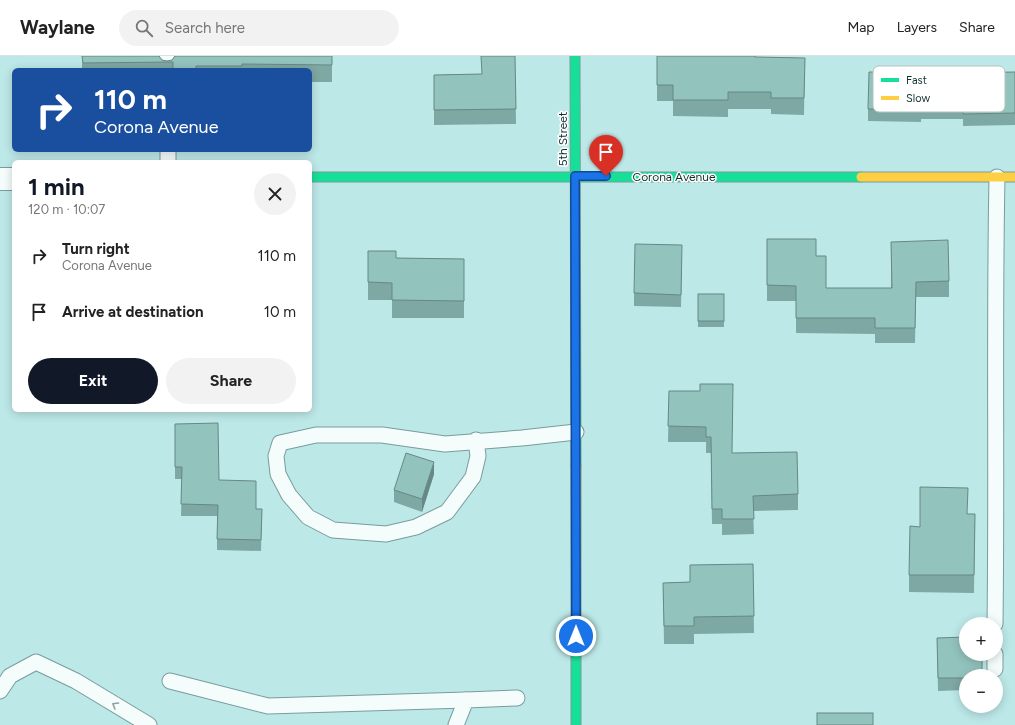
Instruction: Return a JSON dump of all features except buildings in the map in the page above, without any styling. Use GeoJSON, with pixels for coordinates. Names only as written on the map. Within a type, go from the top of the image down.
{"type":"FeatureCollection","features":[{"type":"Feature","properties":{"kind":"street","name":"5th Street"},"geometry":{"type":"LineString","coordinates":[[575,56],[576,725]]}},
{"type":"Feature","properties":{"kind":"street","name":"Corona Avenue"},"geometry":{"type":"LineString","coordinates":[[312,178],[575,176],[1015,177]]}},
{"type":"Feature","properties":{"kind":"street"},"geometry":{"type":"LineString","coordinates":[[0,179],[12,179]]}},
{"type":"Feature","properties":{"kind":"lane"},"geometry":{"type":"LineString","coordinates":[[167,56],[167,68]]}},
{"type":"Feature","properties":{"kind":"lane"},"geometry":{"type":"LineString","coordinates":[[995,617],[995,323],[997,177]]}},
{"type":"Feature","properties":{"kind":"lane"},"geometry":{"type":"LineString","coordinates":[[476,440],[478,456],[473,477],[447,512],[416,527],[386,534],[333,530],[308,517],[289,494],[278,474],[276,456],[280,443],[316,435],[382,435],[445,444],[476,440],[522,438],[576,432]]}},
{"type":"Feature","properties":{"kind":"lane"},"geometry":{"type":"LineString","coordinates":[[0,691],[10,676],[36,662],[76,681],[148,725]]}},
{"type":"Feature","properties":{"kind":"lane"},"geometry":{"type":"LineString","coordinates":[[170,681],[268,706],[517,698]]}},
{"type":"Feature","properties":{"kind":"lane"},"geometry":{"type":"LineString","coordinates":[[456,725],[466,700]]}},
{"type":"Feature","properties":{"kind":"traffic: fast"},"geometry":{"type":"LineString","coordinates":[[575,56],[576,466]]}},
{"type":"Feature","properties":{"kind":"traffic: fast"},"geometry":{"type":"LineString","coordinates":[[312,177],[861,177]]}},
{"type":"Feature","properties":{"kind":"traffic: fast"},"geometry":{"type":"LineString","coordinates":[[576,620],[576,725]]}},
{"type":"Feature","properties":{"kind":"traffic: slow"},"geometry":{"type":"LineString","coordinates":[[861,177],[1015,177]]}},
{"type":"Feature","properties":{"kind":"traffic: slow"},"geometry":{"type":"LineString","coordinates":[[576,466],[576,620]]}},
{"type":"Feature","properties":{"kind":"route"},"geometry":{"type":"LineString","coordinates":[[576,636],[575,176],[606,176]]}}]}
